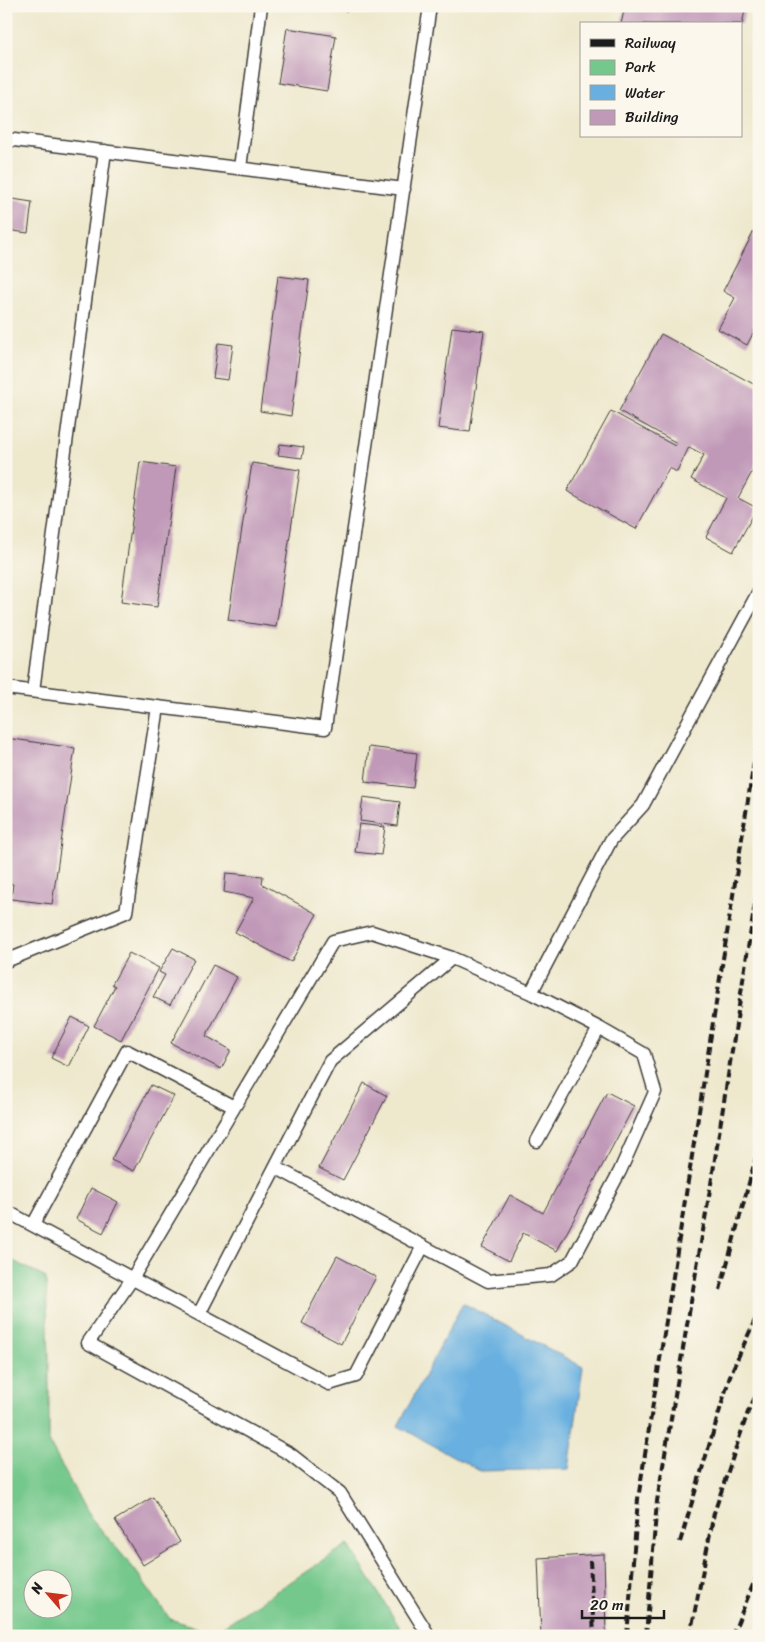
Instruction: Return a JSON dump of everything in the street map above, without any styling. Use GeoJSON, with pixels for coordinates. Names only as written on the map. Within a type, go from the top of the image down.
{"type":"FeatureCollection","features":[{"type":"Feature","properties":{"kind":"lane"},"geometry":{"type":"LineString","coordinates":[[240,168],[261,6]]}},
{"type":"Feature","properties":{"kind":"lane"},"geometry":{"type":"LineString","coordinates":[[6,688],[325,728],[430,6]]}},
{"type":"Feature","properties":{"kind":"lane"},"geometry":{"type":"LineString","coordinates":[[6,139],[404,189]]}},
{"type":"Feature","properties":{"kind":"lane"},"geometry":{"type":"LineString","coordinates":[[33,691],[105,151]]}},
{"type":"Feature","properties":{"kind":"lane"},"geometry":{"type":"LineString","coordinates":[[531,993],[611,840],[643,805],[759,591]]}},
{"type":"Feature","properties":{"kind":"lane"},"geometry":{"type":"LineString","coordinates":[[6,961],[126,912],[158,706]]}},
{"type":"Feature","properties":{"kind":"lane"},"geometry":{"type":"LineString","coordinates":[[275,1167],[488,1281],[551,1275],[572,1261],[620,1171],[655,1092],[644,1054],[600,1028],[531,993],[452,958],[372,932],[333,941],[132,1279],[88,1343],[290,1454],[340,1492],[430,1636]]}},
{"type":"Feature","properties":{"kind":"lane"},"geometry":{"type":"LineString","coordinates":[[199,1314],[330,1061],[452,958]]}},
{"type":"Feature","properties":{"kind":"lane"},"geometry":{"type":"LineString","coordinates":[[537,1141],[600,1028]]}},
{"type":"Feature","properties":{"kind":"lane"},"geometry":{"type":"LineString","coordinates":[[34,1225],[127,1051],[234,1107]]}},
{"type":"Feature","properties":{"kind":"lane"},"geometry":{"type":"LineString","coordinates":[[6,1210],[329,1384],[356,1376],[423,1246]]}},
{"type":"Feature","properties":{"kind":"green space"},"geometry":{"type":"Polygon","coordinates":[[[6,1257],[46,1278],[49,1357],[49,1442],[87,1513],[135,1570],[170,1619],[213,1633],[348,1544],[405,1636],[6,1636],[6,1257]]]}},
{"type":"Feature","properties":{"kind":"water"},"geometry":{"type":"Polygon","coordinates":[[[463,1303],[583,1367],[569,1469],[480,1471],[398,1426],[463,1303]]]}},
{"type":"Feature","properties":{"kind":"building"},"geometry":{"type":"Polygon","coordinates":[[[347,6],[347,11],[319,7],[347,6]]]}},
{"type":"Feature","properties":{"kind":"building"},"geometry":{"type":"Polygon","coordinates":[[[625,6],[746,6],[742,24],[742,22],[621,22],[625,6]]]}},
{"type":"Feature","properties":{"kind":"building"},"geometry":{"type":"Polygon","coordinates":[[[287,28],[336,36],[327,91],[278,83],[287,28]]]}},
{"type":"Feature","properties":{"kind":"building"},"geometry":{"type":"Polygon","coordinates":[[[6,198],[32,202],[28,233],[6,230],[6,198]]]}},
{"type":"Feature","properties":{"kind":"building"},"geometry":{"type":"Polygon","coordinates":[[[754,231],[759,234],[759,322],[747,345],[718,329],[735,298],[723,291],[754,231]]]}},
{"type":"Feature","properties":{"kind":"building"},"geometry":{"type":"Polygon","coordinates":[[[278,276],[309,280],[291,416],[260,411],[278,276]]]}},
{"type":"Feature","properties":{"kind":"building"},"geometry":{"type":"Polygon","coordinates":[[[452,327],[484,331],[470,432],[438,428],[452,327]]]}},
{"type":"Feature","properties":{"kind":"building"},"geometry":{"type":"Polygon","coordinates":[[[661,334],[759,387],[759,459],[738,498],[757,508],[733,552],[706,537],[726,498],[691,479],[704,455],[689,447],[677,472],[669,468],[636,529],[567,491],[611,411],[675,446],[677,443],[619,411],[661,334]]]}},
{"type":"Feature","properties":{"kind":"building"},"geometry":{"type":"Polygon","coordinates":[[[218,343],[233,345],[228,380],[213,378],[218,343]]]}},
{"type":"Feature","properties":{"kind":"building"},"geometry":{"type":"Polygon","coordinates":[[[280,444],[304,447],[302,458],[278,455],[280,444]]]}},
{"type":"Feature","properties":{"kind":"building"},"geometry":{"type":"Polygon","coordinates":[[[140,462],[176,467],[157,607],[121,602],[140,462]]]}},
{"type":"Feature","properties":{"kind":"building"},"geometry":{"type":"Polygon","coordinates":[[[252,463],[300,470],[276,627],[228,620],[252,463]]]}},
{"type":"Feature","properties":{"kind":"building"},"geometry":{"type":"Polygon","coordinates":[[[6,738],[75,748],[52,904],[11,899],[13,884],[6,883],[6,738]]]}},
{"type":"Feature","properties":{"kind":"building"},"geometry":{"type":"Polygon","coordinates":[[[369,747],[417,753],[413,788],[365,782],[369,747]]]}},
{"type":"Feature","properties":{"kind":"building"},"geometry":{"type":"Polygon","coordinates":[[[363,797],[400,802],[397,826],[360,821],[363,797]]]}},
{"type":"Feature","properties":{"kind":"building"},"geometry":{"type":"Polygon","coordinates":[[[359,824],[385,827],[381,855],[355,852],[359,824]]]}},
{"type":"Feature","properties":{"kind":"building"},"geometry":{"type":"Polygon","coordinates":[[[226,873],[263,876],[262,884],[317,914],[291,962],[235,932],[254,898],[224,892],[226,873]]]}},
{"type":"Feature","properties":{"kind":"building"},"geometry":{"type":"Polygon","coordinates":[[[173,948],[194,959],[170,1005],[153,997],[165,975],[159,972],[173,948]]]}},
{"type":"Feature","properties":{"kind":"building"},"geometry":{"type":"Polygon","coordinates":[[[129,953],[159,968],[121,1040],[94,1026],[115,986],[112,984],[129,953]]]}},
{"type":"Feature","properties":{"kind":"building"},"geometry":{"type":"Polygon","coordinates":[[[213,965],[237,977],[206,1036],[231,1050],[221,1069],[171,1043],[213,965]]]}},
{"type":"Feature","properties":{"kind":"building"},"geometry":{"type":"Polygon","coordinates":[[[72,1017],[89,1026],[69,1067],[51,1058],[72,1017]]]}},
{"type":"Feature","properties":{"kind":"building"},"geometry":{"type":"Polygon","coordinates":[[[364,1083],[387,1096],[343,1180],[319,1168],[364,1083]]]}},
{"type":"Feature","properties":{"kind":"building"},"geometry":{"type":"Polygon","coordinates":[[[151,1085],[174,1096],[134,1171],[111,1160],[151,1085]]]}},
{"type":"Feature","properties":{"kind":"building"},"geometry":{"type":"Polygon","coordinates":[[[607,1092],[634,1106],[557,1251],[523,1233],[509,1261],[482,1247],[510,1195],[543,1213],[607,1092]]]}},
{"type":"Feature","properties":{"kind":"building"},"geometry":{"type":"Polygon","coordinates":[[[91,1188],[118,1202],[103,1233],[76,1219],[91,1188]]]}},
{"type":"Feature","properties":{"kind":"building"},"geometry":{"type":"Polygon","coordinates":[[[337,1256],[376,1277],[341,1344],[302,1323],[337,1256]]]}},
{"type":"Feature","properties":{"kind":"building"},"geometry":{"type":"Polygon","coordinates":[[[153,1497],[180,1542],[143,1565],[115,1520],[153,1497]]]}},
{"type":"Feature","properties":{"kind":"building"},"geometry":{"type":"Polygon","coordinates":[[[604,1554],[606,1636],[541,1636],[538,1558],[604,1554]]]}},
{"type":"Feature","properties":{"kind":"railway"},"geometry":{"type":"LineString","coordinates":[[627,1636],[638,1499],[759,730]]}},
{"type":"Feature","properties":{"kind":"railway"},"geometry":{"type":"LineString","coordinates":[[646,1636],[657,1501],[712,1178],[759,878]]}},
{"type":"Feature","properties":{"kind":"railway"},"geometry":{"type":"LineString","coordinates":[[720,1290],[759,1146]]}},
{"type":"Feature","properties":{"kind":"railway"},"geometry":{"type":"LineString","coordinates":[[680,1542],[731,1373],[759,1311]]}},
{"type":"Feature","properties":{"kind":"railway"},"geometry":{"type":"LineString","coordinates":[[690,1636],[714,1513],[748,1412],[759,1389]]}},
{"type":"Feature","properties":{"kind":"railway"},"geometry":{"type":"LineString","coordinates":[[590,1560],[594,1636]]}},
{"type":"Feature","properties":{"kind":"railway"},"geometry":{"type":"LineString","coordinates":[[732,1636],[759,1570]]}}]}
